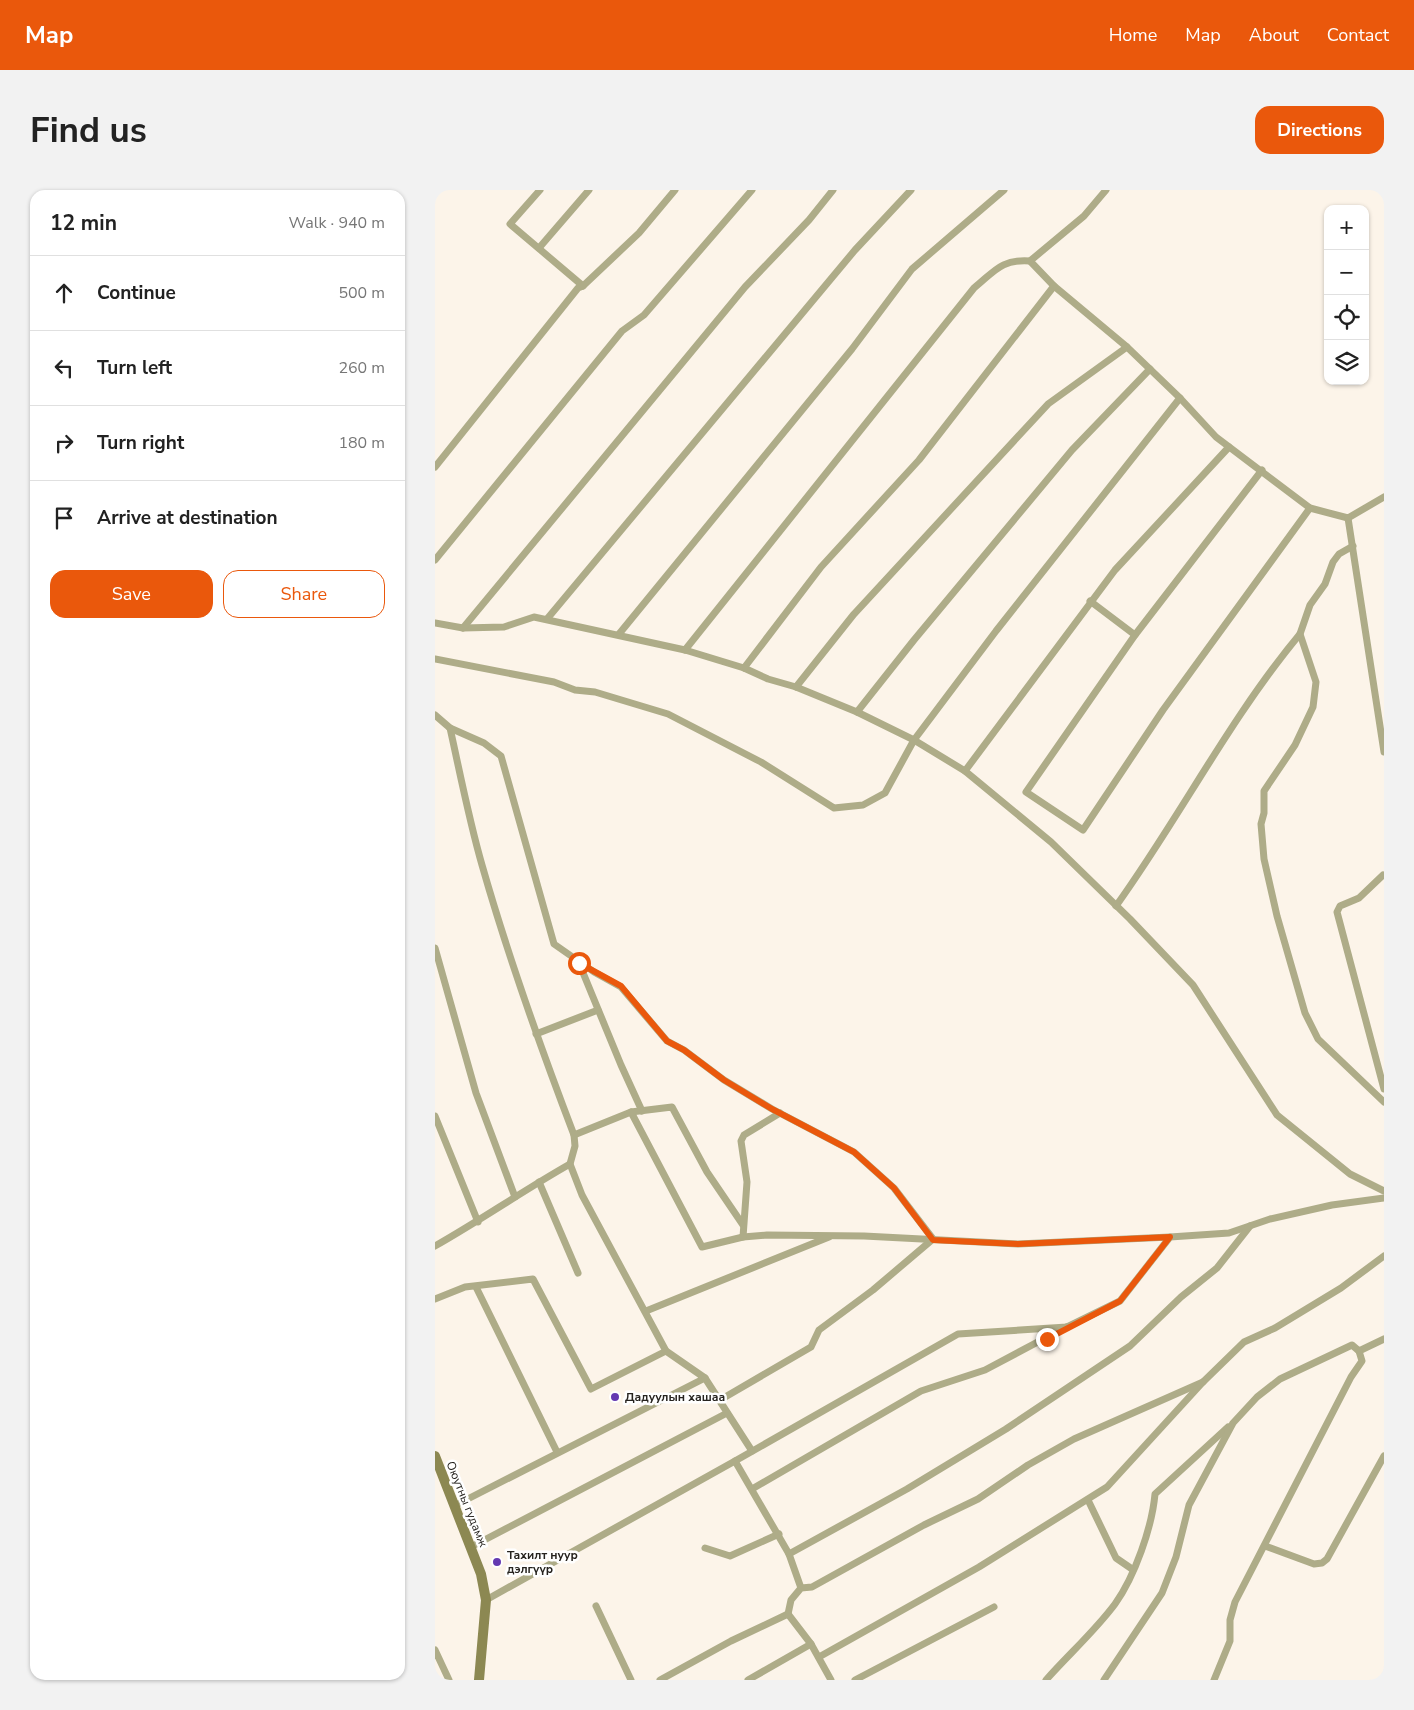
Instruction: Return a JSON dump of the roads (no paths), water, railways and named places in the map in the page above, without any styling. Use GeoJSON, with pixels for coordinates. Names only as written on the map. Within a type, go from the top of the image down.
{"type":"FeatureCollection","features":[{"type":"Feature","properties":{"kind":"street"},"geometry":{"type":"LineString","coordinates":[[540,190],[509,224],[583,286]]}},
{"type":"Feature","properties":{"kind":"street"},"geometry":{"type":"LineString","coordinates":[[539,248],[589,190]]}},
{"type":"Feature","properties":{"kind":"street"},"geometry":{"type":"LineString","coordinates":[[435,467],[578,288],[583,286],[639,233],[675,190]]}},
{"type":"Feature","properties":{"kind":"street"},"geometry":{"type":"LineString","coordinates":[[435,560],[623,331],[644,315],[752,190]]}},
{"type":"Feature","properties":{"kind":"street"},"geometry":{"type":"LineString","coordinates":[[463,628],[745,288],[809,220],[833,190]]}},
{"type":"Feature","properties":{"kind":"street"},"geometry":{"type":"LineString","coordinates":[[547,619],[855,250],[911,190]]}},
{"type":"Feature","properties":{"kind":"street"},"geometry":{"type":"LineString","coordinates":[[619,634],[852,349],[911,269],[1004,190]]}},
{"type":"Feature","properties":{"kind":"street"},"geometry":{"type":"LineString","coordinates":[[1030,261],[1084,216],[1106,190]]}},
{"type":"Feature","properties":{"kind":"street"},"geometry":{"type":"LineString","coordinates":[[685,650],[974,288],[1003,264],[1013,260],[1030,261],[1054,286],[1127,347],[1180,398],[1216,437],[1310,508],[1348,518],[1384,497]]}},
{"type":"Feature","properties":{"kind":"street"},"geometry":{"type":"LineString","coordinates":[[744,668],[821,568],[919,460],[1054,286]]}},
{"type":"Feature","properties":{"kind":"street"},"geometry":{"type":"LineString","coordinates":[[795,687],[854,614],[1048,404],[1127,347]]}},
{"type":"Feature","properties":{"kind":"street"},"geometry":{"type":"LineString","coordinates":[[857,712],[914,640],[1072,450],[1150,369]]}},
{"type":"Feature","properties":{"kind":"street"},"geometry":{"type":"LineString","coordinates":[[435,659],[554,682],[575,690],[595,692],[668,714],[761,762],[835,808],[863,805],[885,793],[914,740],[996,631],[1180,398]]}},
{"type":"Feature","properties":{"kind":"street"},"geometry":{"type":"LineString","coordinates":[[965,771],[1115,570],[1229,447]]}},
{"type":"Feature","properties":{"kind":"street"},"geometry":{"type":"LineString","coordinates":[[1262,470],[1135,634],[1026,792],[1083,830],[1163,710],[1310,508]]}},
{"type":"Feature","properties":{"kind":"street"},"geometry":{"type":"LineString","coordinates":[[1348,518],[1384,752]]}},
{"type":"Feature","properties":{"kind":"street"},"geometry":{"type":"LineString","coordinates":[[1116,906],[1146,864],[1270,670],[1300,634],[1310,606],[1325,584],[1333,562],[1339,554],[1353,546]]}},
{"type":"Feature","properties":{"kind":"street"},"geometry":{"type":"LineString","coordinates":[[1090,601],[1135,634]]}},
{"type":"Feature","properties":{"kind":"street"},"geometry":{"type":"LineString","coordinates":[[435,624],[463,628],[504,627],[534,617],[619,634],[685,650],[744,668],[768,679],[795,687],[857,712],[914,740],[965,771],[1051,842],[1193,985],[1277,1115],[1350,1174],[1384,1191]]}},
{"type":"Feature","properties":{"kind":"street"},"geometry":{"type":"LineString","coordinates":[[1300,634],[1316,682],[1313,707],[1295,745],[1264,790],[1264,814],[1261,824],[1265,859],[1277,916],[1305,1013],[1317,1038],[1384,1102]]}},
{"type":"Feature","properties":{"kind":"street"},"geometry":{"type":"LineString","coordinates":[[435,715],[450,728],[484,743],[501,756],[554,944],[579,963],[621,986],[667,1041],[684,1050],[724,1080],[779,1113],[854,1152],[894,1188],[933,1240]]}},
{"type":"Feature","properties":{"kind":"street"},"geometry":{"type":"LineString","coordinates":[[450,728],[482,863],[536,1034],[573,1135],[575,1146],[570,1164],[582,1194],[666,1351],[705,1378],[752,1451]]}},
{"type":"Feature","properties":{"kind":"street"},"geometry":{"type":"LineString","coordinates":[[1384,867],[1383,876],[1365,893],[1341,906],[1337,912],[1384,1090]]}},
{"type":"Feature","properties":{"kind":"street"},"geometry":{"type":"LineString","coordinates":[[435,948],[476,1093],[515,1197]]}},
{"type":"Feature","properties":{"kind":"street"},"geometry":{"type":"LineString","coordinates":[[579,963],[597,1010],[642,1111]]}},
{"type":"Feature","properties":{"kind":"street"},"geometry":{"type":"LineString","coordinates":[[536,1034],[597,1010]]}},
{"type":"Feature","properties":{"kind":"street"},"geometry":{"type":"LineString","coordinates":[[573,1135],[631,1112],[673,1107],[707,1172],[743,1224]]}},
{"type":"Feature","properties":{"kind":"street"},"geometry":{"type":"LineString","coordinates":[[631,1112],[702,1247],[767,1235],[1018,1244],[1170,1237],[1229,1232],[1269,1219],[1384,1198]]}},
{"type":"Feature","properties":{"kind":"street"},"geometry":{"type":"LineString","coordinates":[[743,1238],[747,1182],[741,1141],[744,1135],[779,1113]]}},
{"type":"Feature","properties":{"kind":"street"},"geometry":{"type":"LineString","coordinates":[[435,1116],[479,1222]]}},
{"type":"Feature","properties":{"kind":"street"},"geometry":{"type":"LineString","coordinates":[[435,1246],[479,1222],[515,1197],[570,1164]]}},
{"type":"Feature","properties":{"kind":"street"},"geometry":{"type":"LineString","coordinates":[[539,1182],[578,1273]]}},
{"type":"Feature","properties":{"kind":"street"},"geometry":{"type":"LineString","coordinates":[[789,1554],[907,1489],[1006,1429],[1130,1346],[1181,1297],[1217,1268],[1251,1225]]}},
{"type":"Feature","properties":{"kind":"street"},"geometry":{"type":"LineString","coordinates":[[646,1311],[832,1236]]}},
{"type":"Feature","properties":{"kind":"street"},"geometry":{"type":"LineString","coordinates":[[752,1489],[921,1391],[985,1370],[1120,1301],[1170,1237]]}},
{"type":"Feature","properties":{"kind":"street"},"geometry":{"type":"LineString","coordinates":[[720,1400],[811,1347],[819,1330],[873,1290],[933,1240]]}},
{"type":"Feature","properties":{"kind":"street"},"geometry":{"type":"LineString","coordinates":[[819,1657],[979,1567],[1107,1487],[1203,1382],[1244,1342],[1275,1328],[1341,1288],[1384,1256]]}},
{"type":"Feature","properties":{"kind":"street"},"geometry":{"type":"LineString","coordinates":[[435,1299],[465,1287],[533,1279],[591,1389],[666,1351]]}},
{"type":"Feature","properties":{"kind":"street"},"geometry":{"type":"LineString","coordinates":[[477,1287],[557,1452]]}},
{"type":"Feature","properties":{"kind":"street"},"geometry":{"type":"LineString","coordinates":[[486,1600],[958,1334],[1067,1327]]}},
{"type":"Feature","properties":{"kind":"street"},"geometry":{"type":"LineString","coordinates":[[1359,1351],[1384,1340]]}},
{"type":"Feature","properties":{"kind":"street"},"geometry":{"type":"LineString","coordinates":[[1046,1680],[1115,1603],[1132,1569],[1153,1516],[1155,1494],[1233,1423],[1257,1397],[1280,1379],[1351,1345],[1359,1351],[1362,1361],[1351,1377],[1235,1602],[1230,1620],[1231,1641],[1214,1680]]}},
{"type":"Feature","properties":{"kind":"street"},"geometry":{"type":"LineString","coordinates":[[454,1506],[705,1378]]}},
{"type":"Feature","properties":{"kind":"street"},"geometry":{"type":"LineString","coordinates":[[828,1679],[819,1657],[811,1644],[788,1614],[791,1600],[801,1588],[812,1587],[924,1525],[978,1499],[1028,1465],[1074,1439],[1203,1382]]}},
{"type":"Feature","properties":{"kind":"street"},"geometry":{"type":"LineString","coordinates":[[471,1547],[727,1413]]}},
{"type":"Feature","properties":{"kind":"street"},"geometry":{"type":"LineString","coordinates":[[1104,1680],[1162,1593],[1176,1557],[1189,1505],[1233,1423]]}},
{"type":"Feature","properties":{"kind":"street","name":"Оюутны гудамж"},"geometry":{"type":"LineString","coordinates":[[435,1456],[481,1574],[486,1600],[479,1680]]}},
{"type":"Feature","properties":{"kind":"street"},"geometry":{"type":"LineString","coordinates":[[1265,1546],[1314,1564],[1322,1563],[1327,1559],[1384,1456]]}},
{"type":"Feature","properties":{"kind":"street"},"geometry":{"type":"LineString","coordinates":[[735,1461],[779,1534],[789,1554],[801,1588]]}},
{"type":"Feature","properties":{"kind":"street"},"geometry":{"type":"LineString","coordinates":[[1088,1500],[1115,1558],[1132,1569]]}},
{"type":"Feature","properties":{"kind":"street"},"geometry":{"type":"LineString","coordinates":[[705,1548],[730,1556],[779,1534]]}},
{"type":"Feature","properties":{"kind":"street"},"geometry":{"type":"LineString","coordinates":[[596,1606],[631,1680]]}},
{"type":"Feature","properties":{"kind":"street"},"geometry":{"type":"LineString","coordinates":[[855,1680],[994,1607]]}},
{"type":"Feature","properties":{"kind":"street"},"geometry":{"type":"LineString","coordinates":[[660,1680],[731,1641],[788,1614]]}},
{"type":"Feature","properties":{"kind":"street"},"geometry":{"type":"LineString","coordinates":[[748,1680],[811,1644]]}},
{"type":"Feature","properties":{"kind":"street"},"geometry":{"type":"LineString","coordinates":[[435,1650],[449,1680]]}},
{"type":"Feature","properties":{"kind":"place","name":"Дадуулын хашаа"},"geometry":{"type":"Point","coordinates":[615,1397]}},
{"type":"Feature","properties":{"kind":"place","name":"Тахилт нуур дэлгүүр"},"geometry":{"type":"Point","coordinates":[497,1562]}}]}
